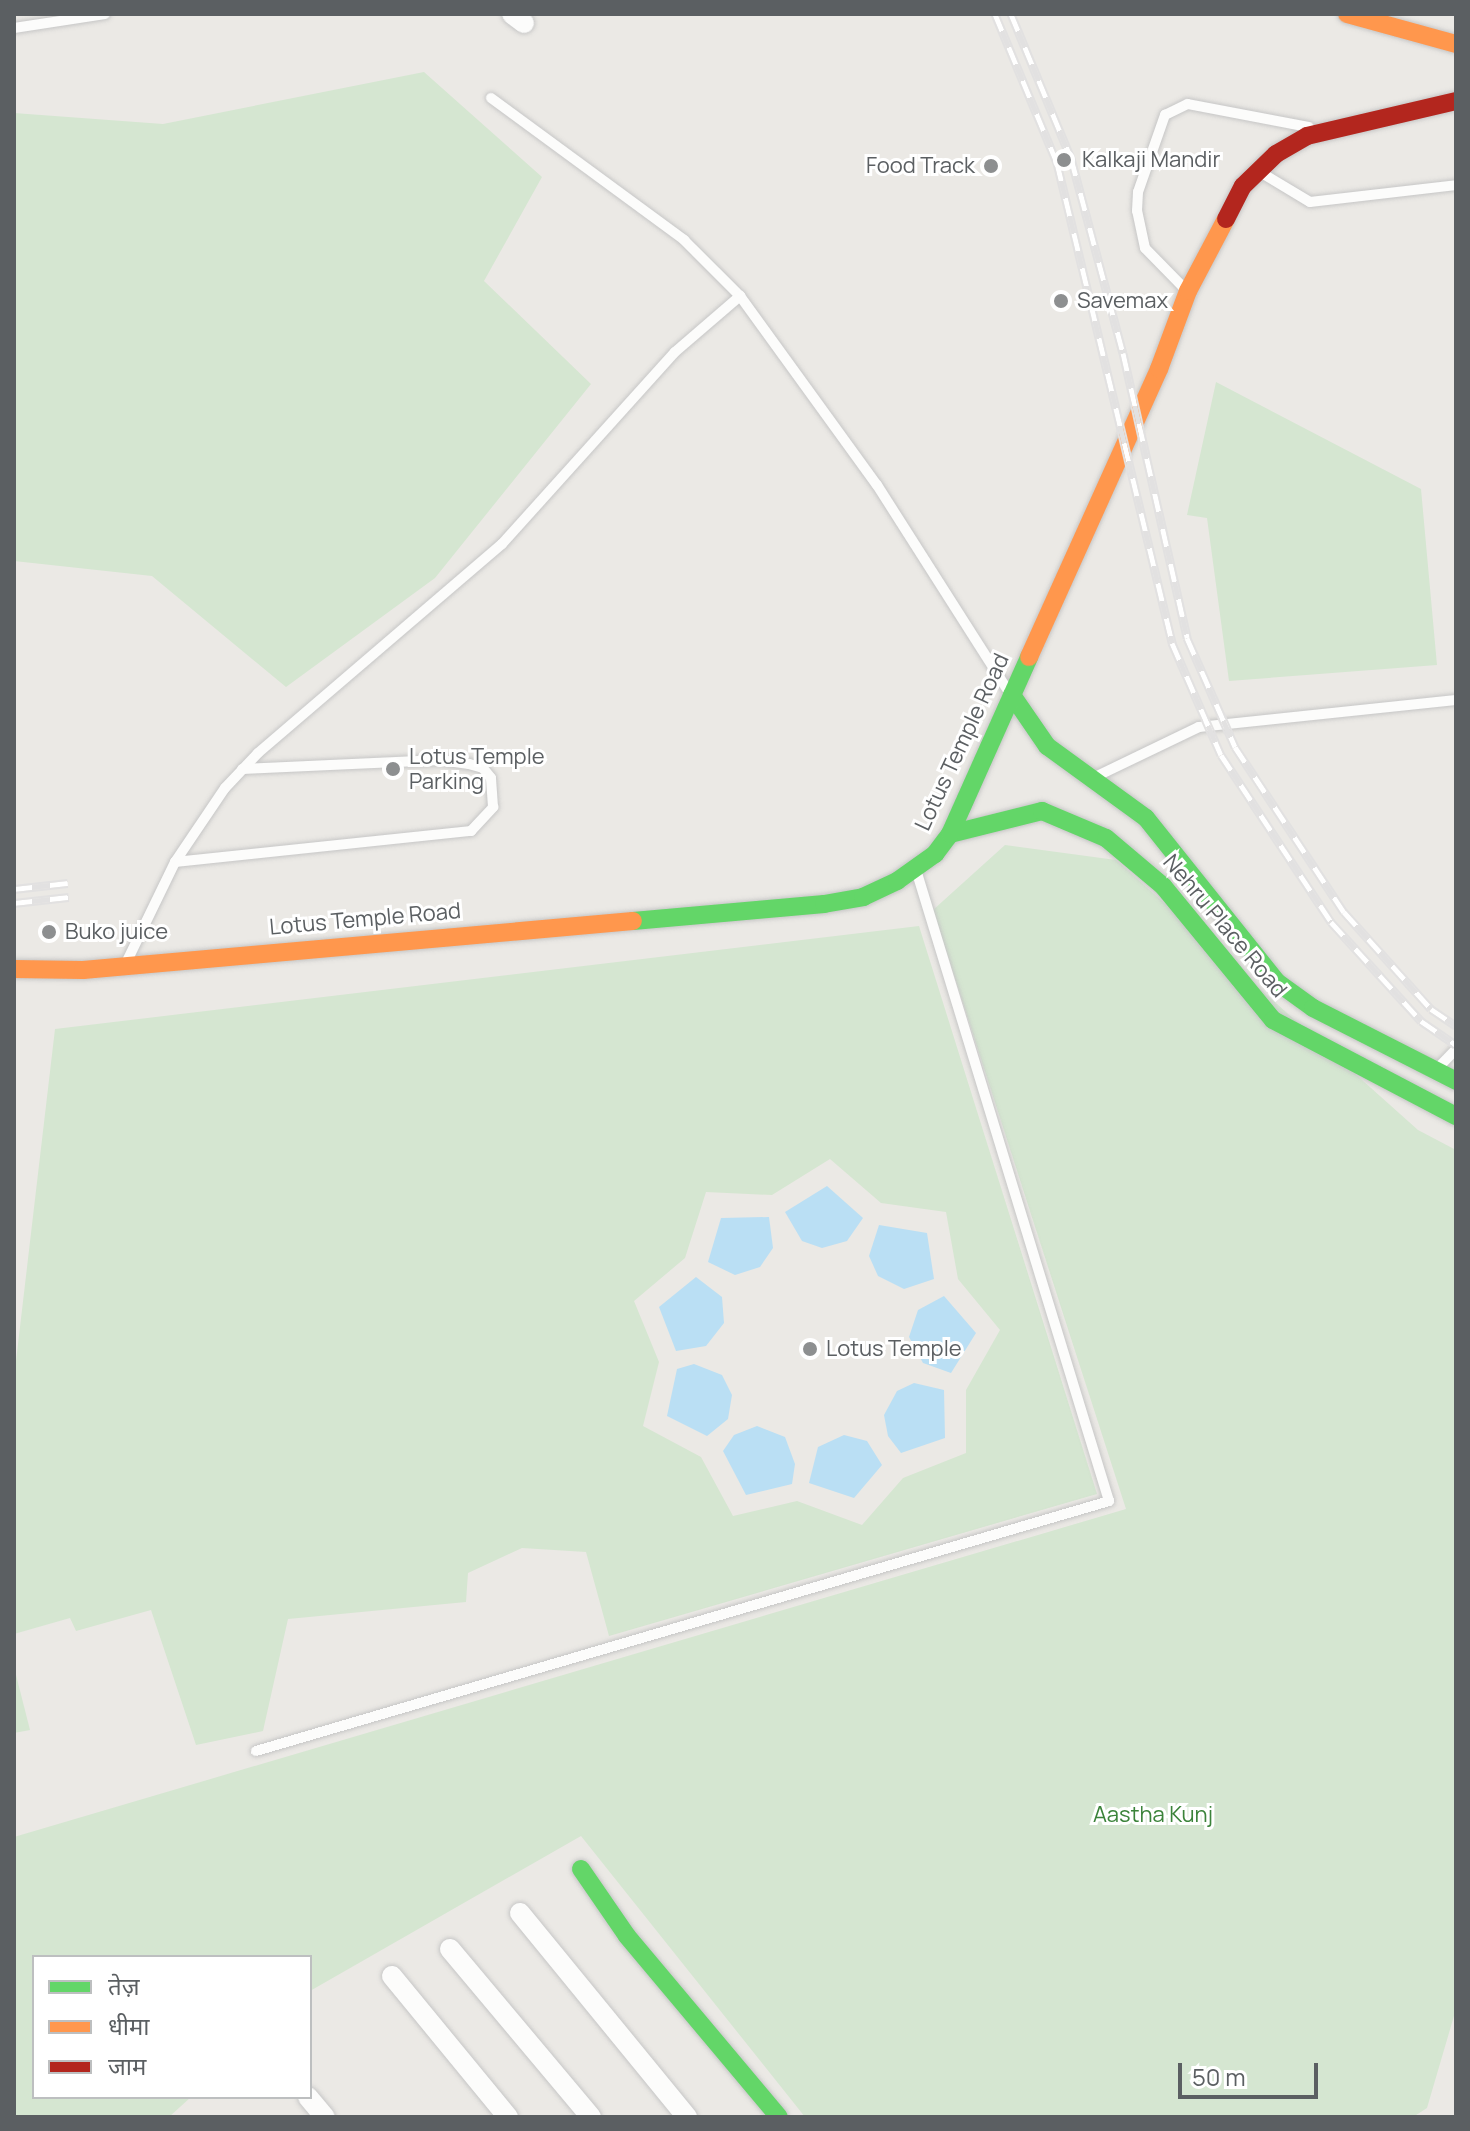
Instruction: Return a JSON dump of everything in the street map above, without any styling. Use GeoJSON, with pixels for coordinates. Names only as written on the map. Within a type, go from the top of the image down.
{"type":"FeatureCollection","features":[{"type":"Feature","properties":{"kind":"street"},"geometry":{"type":"LineString","coordinates":[[1347,14],[1456,44]]}},
{"type":"Feature","properties":{"kind":"street","name":"Lotus Temple Road"},"geometry":{"type":"LineString","coordinates":[[14,969],[83,970],[126,963],[824,904],[863,897],[915,868],[950,834],[1159,369],[1188,291],[1235,198],[1276,154],[1323,130],[1456,101]]}},
{"type":"Feature","properties":{"kind":"street","name":"Nehru Place Road"},"geometry":{"type":"LineString","coordinates":[[1012,695],[1047,746],[1146,818],[1277,982],[1313,1008],[1456,1081]]}},
{"type":"Feature","properties":{"kind":"street","name":"Nehru Place Road"},"geometry":{"type":"LineString","coordinates":[[950,834],[1042,811],[1106,838],[1163,886],[1273,1020],[1456,1116]]}},
{"type":"Feature","properties":{"kind":"street"},"geometry":{"type":"LineString","coordinates":[[581,1869],[627,1936],[779,2117]]}},
{"type":"Feature","properties":{"kind":"street"},"geometry":{"type":"LineString","coordinates":[[520,1913],[687,2117]]}},
{"type":"Feature","properties":{"kind":"street"},"geometry":{"type":"LineString","coordinates":[[450,1949],[591,2117]]}},
{"type":"Feature","properties":{"kind":"street"},"geometry":{"type":"LineString","coordinates":[[392,1976],[508,2117]]}},
{"type":"Feature","properties":{"kind":"street"},"geometry":{"type":"LineString","coordinates":[[310,2099],[325,2117]]}},
{"type":"Feature","properties":{"kind":"lane"},"geometry":{"type":"LineString","coordinates":[[14,28],[105,14]]}},
{"type":"Feature","properties":{"kind":"lane"},"geometry":{"type":"LineString","coordinates":[[491,98],[684,240],[740,296],[877,485],[1012,695]]}},
{"type":"Feature","properties":{"kind":"lane"},"geometry":{"type":"LineString","coordinates":[[1188,291],[1145,248],[1137,211],[1138,192],[1165,115],[1188,104],[1323,130]]}},
{"type":"Feature","properties":{"kind":"lane"},"geometry":{"type":"LineString","coordinates":[[1258,171],[1310,202],[1456,185]]}},
{"type":"Feature","properties":{"kind":"lane"},"geometry":{"type":"LineString","coordinates":[[126,963],[175,862],[242,769],[502,544],[675,352],[740,296]]}},
{"type":"Feature","properties":{"kind":"lane"},"geometry":{"type":"LineString","coordinates":[[1090,779],[1199,727],[1456,700]]}},
{"type":"Feature","properties":{"kind":"lane"},"geometry":{"type":"LineString","coordinates":[[175,862],[471,831],[493,807],[491,778],[483,768],[469,764],[440,760],[242,769]]}},
{"type":"Feature","properties":{"kind":"lane"},"geometry":{"type":"LineString","coordinates":[[256,1751],[1109,1501],[915,868]]}},
{"type":"Feature","properties":{"kind":"lane"},"geometry":{"type":"LineString","coordinates":[[1435,1070],[1456,1049]]}},
{"type":"Feature","properties":{"kind":"green space"},"geometry":{"type":"Polygon","coordinates":[[[424,72],[542,177],[484,281],[591,384],[435,578],[286,687],[152,576],[14,561],[14,113],[163,124],[424,72]]]}},
{"type":"Feature","properties":{"kind":"green space"},"geometry":{"type":"Polygon","coordinates":[[[1216,382],[1421,489],[1437,665],[1229,681],[1207,518],[1187,515],[1216,382]]]}},
{"type":"Feature","properties":{"kind":"green space","name":"Aastha Kunj"},"geometry":{"type":"Polygon","coordinates":[[[1005,845],[1116,860],[1418,1130],[1456,1150],[1456,2009],[1427,2108],[1413,2117],[805,2117],[581,1836],[312,1990],[312,1955],[32,1955],[32,2099],[189,2099],[169,2117],[14,2117],[14,1837],[1126,1509],[933,910],[1005,845]]]}},
{"type":"Feature","properties":{"kind":"green space"},"geometry":{"type":"Polygon","coordinates":[[[919,926],[1097,1494],[609,1636],[586,1552],[522,1548],[468,1573],[466,1602],[288,1619],[263,1731],[196,1745],[151,1610],[76,1631],[70,1618],[14,1634],[14,1378],[55,1029],[919,926]],[[830,1159],[772,1195],[706,1192],[685,1258],[634,1301],[659,1362],[643,1426],[701,1457],[733,1516],[797,1501],[862,1525],[903,1478],[966,1453],[966,1390],[1000,1330],[958,1279],[946,1212],[881,1203],[830,1159]]]}},
{"type":"Feature","properties":{"kind":"green space"},"geometry":{"type":"Polygon","coordinates":[[[14,1667],[30,1730],[14,1733],[14,1667]]]}},
{"type":"Feature","properties":{"kind":"water"},"geometry":{"type":"Polygon","coordinates":[[[827,1186],[863,1218],[847,1241],[822,1248],[802,1241],[785,1212],[827,1186]]]}},
{"type":"Feature","properties":{"kind":"water"},"geometry":{"type":"Polygon","coordinates":[[[769,1217],[773,1248],[760,1267],[735,1275],[708,1262],[721,1218],[769,1217]]]}},
{"type":"Feature","properties":{"kind":"water"},"geometry":{"type":"Polygon","coordinates":[[[879,1225],[927,1233],[934,1279],[904,1289],[878,1276],[869,1256],[879,1225]]]}},
{"type":"Feature","properties":{"kind":"water"},"geometry":{"type":"Polygon","coordinates":[[[696,1277],[722,1297],[724,1323],[706,1346],[676,1351],[659,1307],[696,1277]]]}},
{"type":"Feature","properties":{"kind":"water"},"geometry":{"type":"Polygon","coordinates":[[[944,1296],[976,1333],[951,1373],[923,1363],[909,1337],[918,1310],[944,1296]]]}},
{"type":"Feature","properties":{"kind":"water"},"geometry":{"type":"Polygon","coordinates":[[[694,1364],[722,1375],[732,1395],[728,1419],[707,1436],[667,1416],[677,1369],[694,1364]]]}},
{"type":"Feature","properties":{"kind":"water"},"geometry":{"type":"Polygon","coordinates":[[[914,1383],[944,1390],[945,1438],[901,1453],[888,1436],[884,1415],[897,1391],[914,1383]]]}},
{"type":"Feature","properties":{"kind":"water"},"geometry":{"type":"Polygon","coordinates":[[[757,1426],[785,1437],[795,1464],[792,1484],[746,1495],[723,1451],[734,1435],[757,1426]]]}},
{"type":"Feature","properties":{"kind":"water"},"geometry":{"type":"Polygon","coordinates":[[[844,1435],[867,1441],[882,1465],[854,1498],[809,1483],[818,1447],[844,1435]]]}},
{"type":"Feature","properties":{"kind":"railway"},"geometry":{"type":"LineString","coordinates":[[995,14],[1057,163],[1172,643],[1221,755],[1331,922],[1421,1021],[1456,1045]]}},
{"type":"Feature","properties":{"kind":"railway"},"geometry":{"type":"LineString","coordinates":[[1011,14],[1071,158],[1123,353],[1187,638],[1235,747],[1344,912],[1431,1009],[1456,1026]]}},
{"type":"Feature","properties":{"kind":"railway"},"geometry":{"type":"LineString","coordinates":[[14,889],[68,883]]}},
{"type":"Feature","properties":{"kind":"railway"},"geometry":{"type":"LineString","coordinates":[[14,903],[69,897]]}},
{"type":"Feature","properties":{"kind":"traffic: fast"},"geometry":{"type":"LineString","coordinates":[[633,921],[824,904],[863,897],[897,881],[935,854],[950,834],[1029,657]]}},
{"type":"Feature","properties":{"kind":"traffic: fast"},"geometry":{"type":"LineString","coordinates":[[1012,695],[1047,746],[1146,818],[1277,982],[1313,1008],[1456,1081]]}},
{"type":"Feature","properties":{"kind":"traffic: fast"},"geometry":{"type":"LineString","coordinates":[[950,834],[1042,811],[1106,838],[1163,886],[1273,1020],[1456,1116]]}},
{"type":"Feature","properties":{"kind":"traffic: fast"},"geometry":{"type":"LineString","coordinates":[[581,1869],[627,1936],[779,2117]]}},
{"type":"Feature","properties":{"kind":"traffic: slow"},"geometry":{"type":"LineString","coordinates":[[1347,14],[1456,44]]}},
{"type":"Feature","properties":{"kind":"traffic: slow"},"geometry":{"type":"LineString","coordinates":[[1029,657],[1159,369],[1188,291],[1226,219]]}},
{"type":"Feature","properties":{"kind":"traffic: slow"},"geometry":{"type":"LineString","coordinates":[[14,969],[83,970],[633,921]]}},
{"type":"Feature","properties":{"kind":"traffic: jam"},"geometry":{"type":"LineString","coordinates":[[1226,219],[1243,186],[1276,154],[1307,136],[1456,101]]}},
{"type":"Feature","properties":{"kind":"place","name":"Kalkaji Mandir"},"geometry":{"type":"Point","coordinates":[1064,160]}},
{"type":"Feature","properties":{"kind":"place","name":"Food Track"},"geometry":{"type":"Point","coordinates":[991,166]}},
{"type":"Feature","properties":{"kind":"place","name":"Savemax"},"geometry":{"type":"Point","coordinates":[1061,301]}},
{"type":"Feature","properties":{"kind":"place","name":"Lotus Temple Parking"},"geometry":{"type":"Point","coordinates":[393,769]}},
{"type":"Feature","properties":{"kind":"place","name":"Buko juice"},"geometry":{"type":"Point","coordinates":[49,932]}},
{"type":"Feature","properties":{"kind":"place","name":"Lotus Temple"},"geometry":{"type":"Point","coordinates":[810,1349]}}]}
